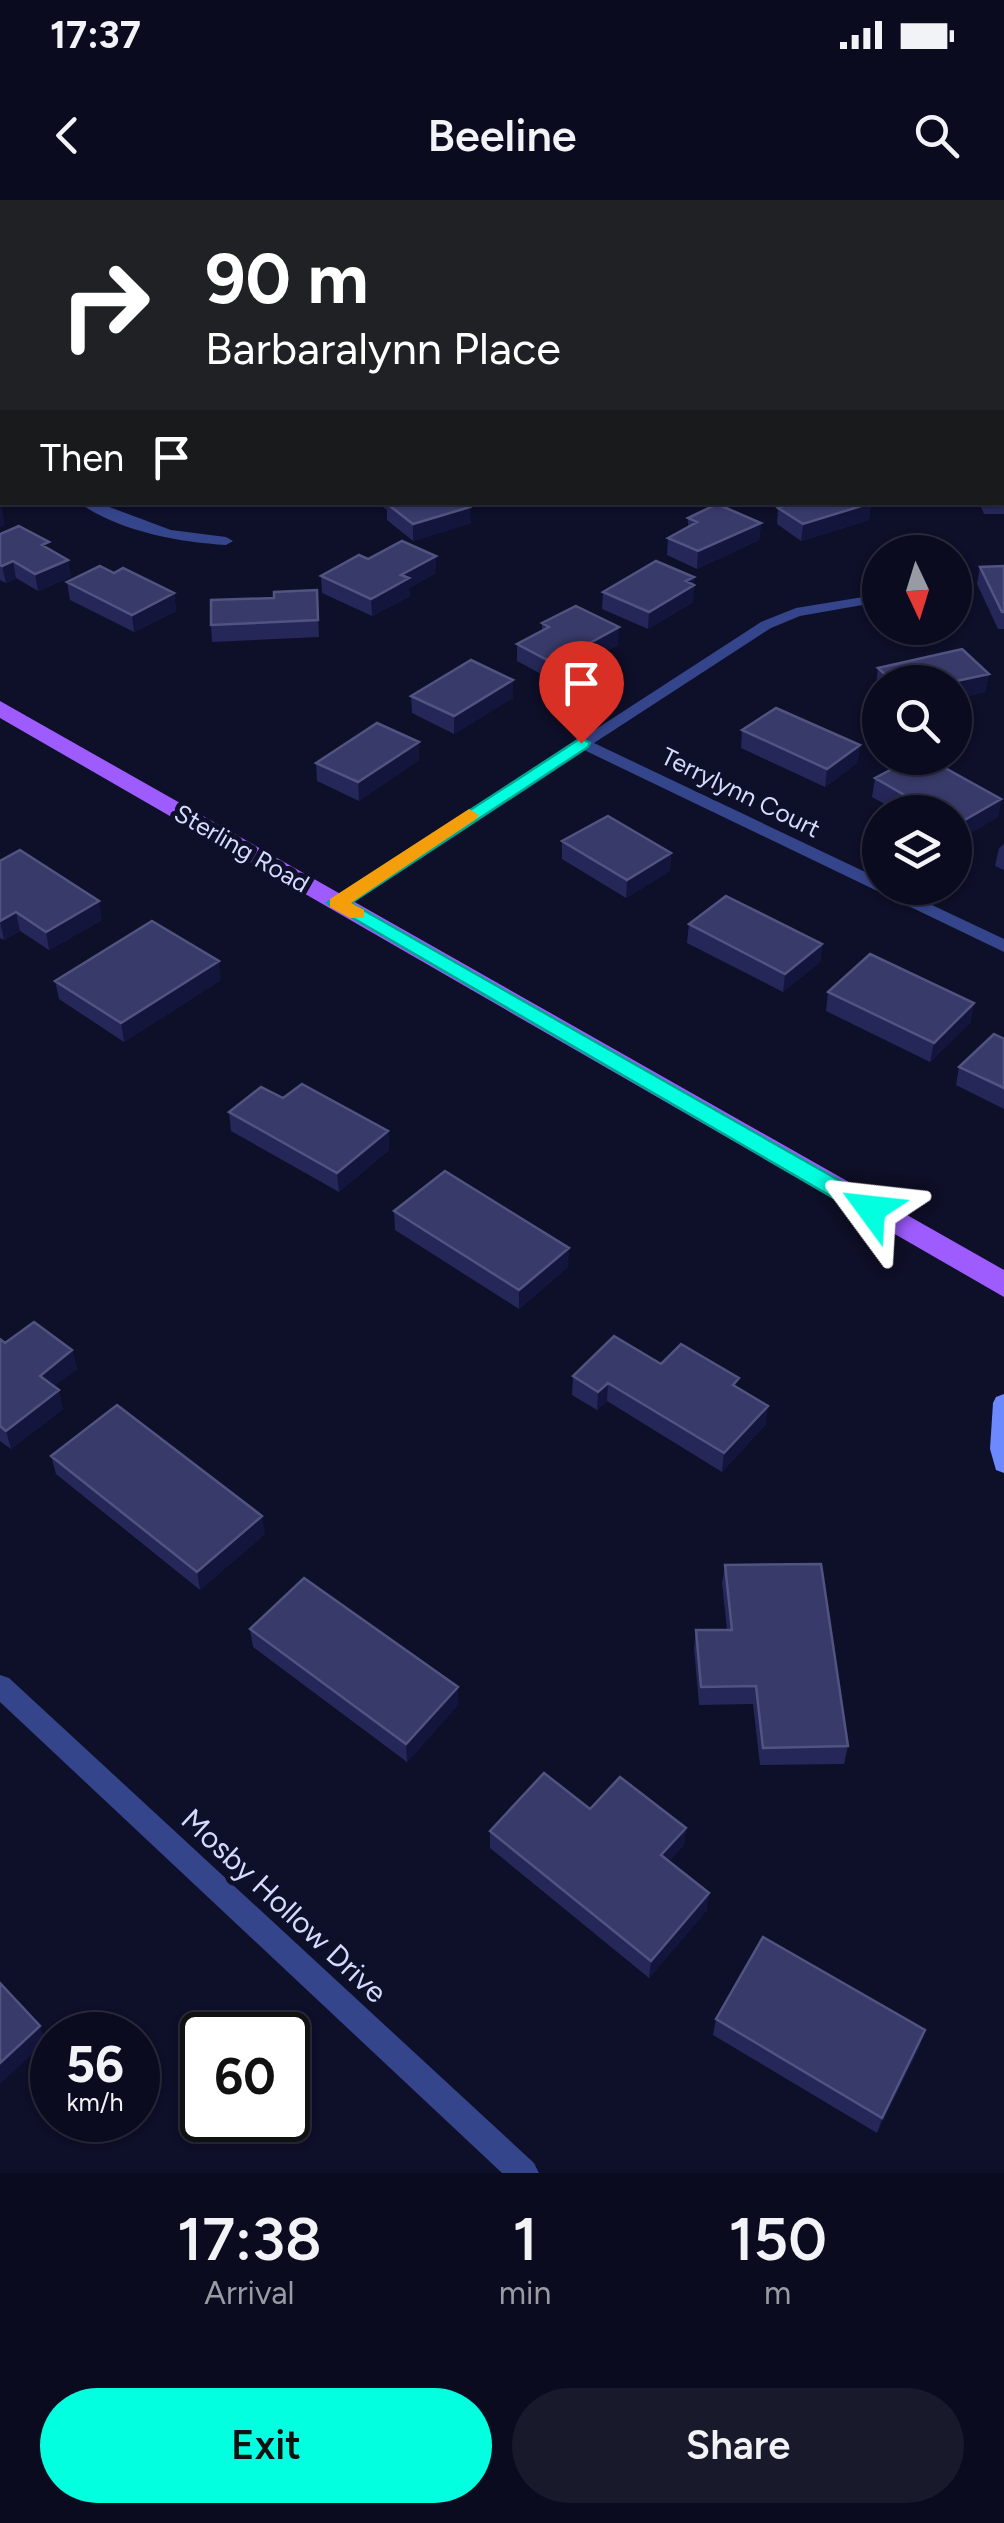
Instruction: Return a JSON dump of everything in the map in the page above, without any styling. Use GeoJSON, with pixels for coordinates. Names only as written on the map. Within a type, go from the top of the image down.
{"type":"FeatureCollection","features":[{"type":"Feature","properties":{"kind":"main road","name":"Sterling Road"},"geometry":{"type":"LineString","coordinates":[[0,708],[1004,1285]]}},
{"type":"Feature","properties":{"kind":"main road"},"geometry":{"type":"LineString","coordinates":[[1004,1404],[1004,1464]]}},
{"type":"Feature","properties":{"kind":"street"},"geometry":{"type":"LineString","coordinates":[[90,505],[129,524],[162,534],[226,541]]}},
{"type":"Feature","properties":{"kind":"street"},"geometry":{"type":"LineString","coordinates":[[337,903],[766,625],[796,612],[862,601]]}},
{"type":"Feature","properties":{"kind":"street","name":"Terrylynn Court"},"geometry":{"type":"LineString","coordinates":[[581,743],[862,878]]}},
{"type":"Feature","properties":{"kind":"street","name":"Terrylynn Court"},"geometry":{"type":"LineString","coordinates":[[919,905],[1004,946]]}},
{"type":"Feature","properties":{"kind":"street","name":"Mosby Hollow Drive"},"geometry":{"type":"LineString","coordinates":[[0,1686],[524,2173]]}},
{"type":"Feature","properties":{"kind":"building"},"geometry":{"type":"Polygon","coordinates":[[[389,505],[470,507],[413,524],[389,505]]]}},
{"type":"Feature","properties":{"kind":"building"},"geometry":{"type":"Polygon","coordinates":[[[719,505],[761,523],[698,551],[668,538],[697,522],[688,518],[719,505]]]}},
{"type":"Feature","properties":{"kind":"building"},"geometry":{"type":"Polygon","coordinates":[[[786,505],[865,505],[803,524],[778,508],[786,505]]]}},
{"type":"Feature","properties":{"kind":"building"},"geometry":{"type":"Polygon","coordinates":[[[19,526],[49,542],[42,545],[68,560],[35,574],[13,561],[0,565],[0,534],[19,526]]]}},
{"type":"Feature","properties":{"kind":"building"},"geometry":{"type":"Polygon","coordinates":[[[402,541],[436,556],[401,575],[409,578],[371,599],[321,576],[359,555],[368,559],[402,541]]]}},
{"type":"Feature","properties":{"kind":"building"},"geometry":{"type":"Polygon","coordinates":[[[656,561],[694,577],[686,581],[694,585],[649,612],[603,592],[656,561]]]}},
{"type":"Feature","properties":{"kind":"building"},"geometry":{"type":"Polygon","coordinates":[[[100,566],[114,573],[123,568],[174,593],[132,615],[67,582],[100,566]]]}},
{"type":"Feature","properties":{"kind":"building"},"geometry":{"type":"Polygon","coordinates":[[[1004,566],[1004,612],[1002,612],[980,567],[1004,566]]]}},
{"type":"Feature","properties":{"kind":"building"},"geometry":{"type":"Polygon","coordinates":[[[317,590],[318,620],[211,625],[211,600],[274,598],[274,592],[317,590]]]}},
{"type":"Feature","properties":{"kind":"building"},"geometry":{"type":"Polygon","coordinates":[[[576,606],[619,627],[553,663],[517,644],[549,627],[542,623],[576,606]]]}},
{"type":"Feature","properties":{"kind":"building"},"geometry":{"type":"Polygon","coordinates":[[[962,649],[989,674],[972,678],[972,665],[891,665],[962,649]]]}},
{"type":"Feature","properties":{"kind":"building"},"geometry":{"type":"Polygon","coordinates":[[[471,660],[513,680],[454,716],[411,696],[471,660]]]}},
{"type":"Feature","properties":{"kind":"building"},"geometry":{"type":"Polygon","coordinates":[[[776,708],[860,745],[827,769],[742,730],[776,708]]]}},
{"type":"Feature","properties":{"kind":"building"},"geometry":{"type":"Polygon","coordinates":[[[377,723],[419,742],[358,782],[316,763],[377,723]]]}},
{"type":"Feature","properties":{"kind":"building"},"geometry":{"type":"Polygon","coordinates":[[[958,775],[1001,799],[972,816],[972,795],[904,795],[875,778],[958,775]]]}},
{"type":"Feature","properties":{"kind":"building"},"geometry":{"type":"Polygon","coordinates":[[[608,816],[671,853],[627,880],[562,841],[608,816]]]}},
{"type":"Feature","properties":{"kind":"building"},"geometry":{"type":"Polygon","coordinates":[[[20,850],[99,901],[46,932],[16,912],[0,921],[0,861],[20,850]]]}},
{"type":"Feature","properties":{"kind":"building"},"geometry":{"type":"Polygon","coordinates":[[[726,896],[822,944],[785,974],[689,924],[726,896]]]}},
{"type":"Feature","properties":{"kind":"building"},"geometry":{"type":"Polygon","coordinates":[[[152,921],[219,961],[121,1023],[55,981],[152,921]]]}},
{"type":"Feature","properties":{"kind":"building"},"geometry":{"type":"Polygon","coordinates":[[[870,954],[974,1003],[934,1043],[828,992],[870,954]]]}},
{"type":"Feature","properties":{"kind":"building"},"geometry":{"type":"Polygon","coordinates":[[[994,1034],[1004,1039],[1004,1088],[959,1067],[994,1034]]]}},
{"type":"Feature","properties":{"kind":"building"},"geometry":{"type":"Polygon","coordinates":[[[302,1084],[388,1131],[337,1173],[229,1112],[261,1087],[283,1098],[302,1084]]]}},
{"type":"Feature","properties":{"kind":"building"},"geometry":{"type":"Polygon","coordinates":[[[445,1171],[569,1248],[519,1290],[394,1211],[445,1171]]]}},
{"type":"Feature","properties":{"kind":"building"},"geometry":{"type":"Polygon","coordinates":[[[34,1322],[72,1350],[40,1376],[59,1390],[6,1431],[0,1426],[0,1339],[5,1343],[34,1322]]]}},
{"type":"Feature","properties":{"kind":"building"},"geometry":{"type":"Polygon","coordinates":[[[614,1336],[661,1364],[681,1344],[739,1378],[733,1385],[768,1406],[724,1453],[608,1383],[598,1392],[573,1376],[614,1336]]]}},
{"type":"Feature","properties":{"kind":"building"},"geometry":{"type":"Polygon","coordinates":[[[117,1405],[262,1516],[197,1572],[51,1456],[117,1405]]]}},
{"type":"Feature","properties":{"kind":"building"},"geometry":{"type":"Polygon","coordinates":[[[821,1564],[848,1746],[763,1748],[756,1686],[701,1687],[696,1630],[732,1630],[725,1565],[821,1564]]]}},
{"type":"Feature","properties":{"kind":"building"},"geometry":{"type":"Polygon","coordinates":[[[304,1578],[458,1687],[406,1744],[250,1629],[304,1578]]]}},
{"type":"Feature","properties":{"kind":"building"},"geometry":{"type":"Polygon","coordinates":[[[544,1773],[590,1809],[620,1777],[686,1828],[661,1855],[709,1893],[651,1961],[490,1831],[544,1773]]]}},
{"type":"Feature","properties":{"kind":"building"},"geometry":{"type":"Polygon","coordinates":[[[763,1937],[925,2030],[882,2118],[716,2019],[763,1937]]]}},
{"type":"Feature","properties":{"kind":"building"},"geometry":{"type":"Polygon","coordinates":[[[0,1983],[30,2015],[30,2035],[0,2063],[0,1983]]]}},
{"type":"Feature","properties":{"kind":"slow traffic"},"geometry":{"type":"LineString","coordinates":[[357,914],[337,903],[469,815]]}},
{"type":"Feature","properties":{"kind":"route"},"geometry":{"type":"LineString","coordinates":[[581,743],[337,903],[871,1209]]}}]}
